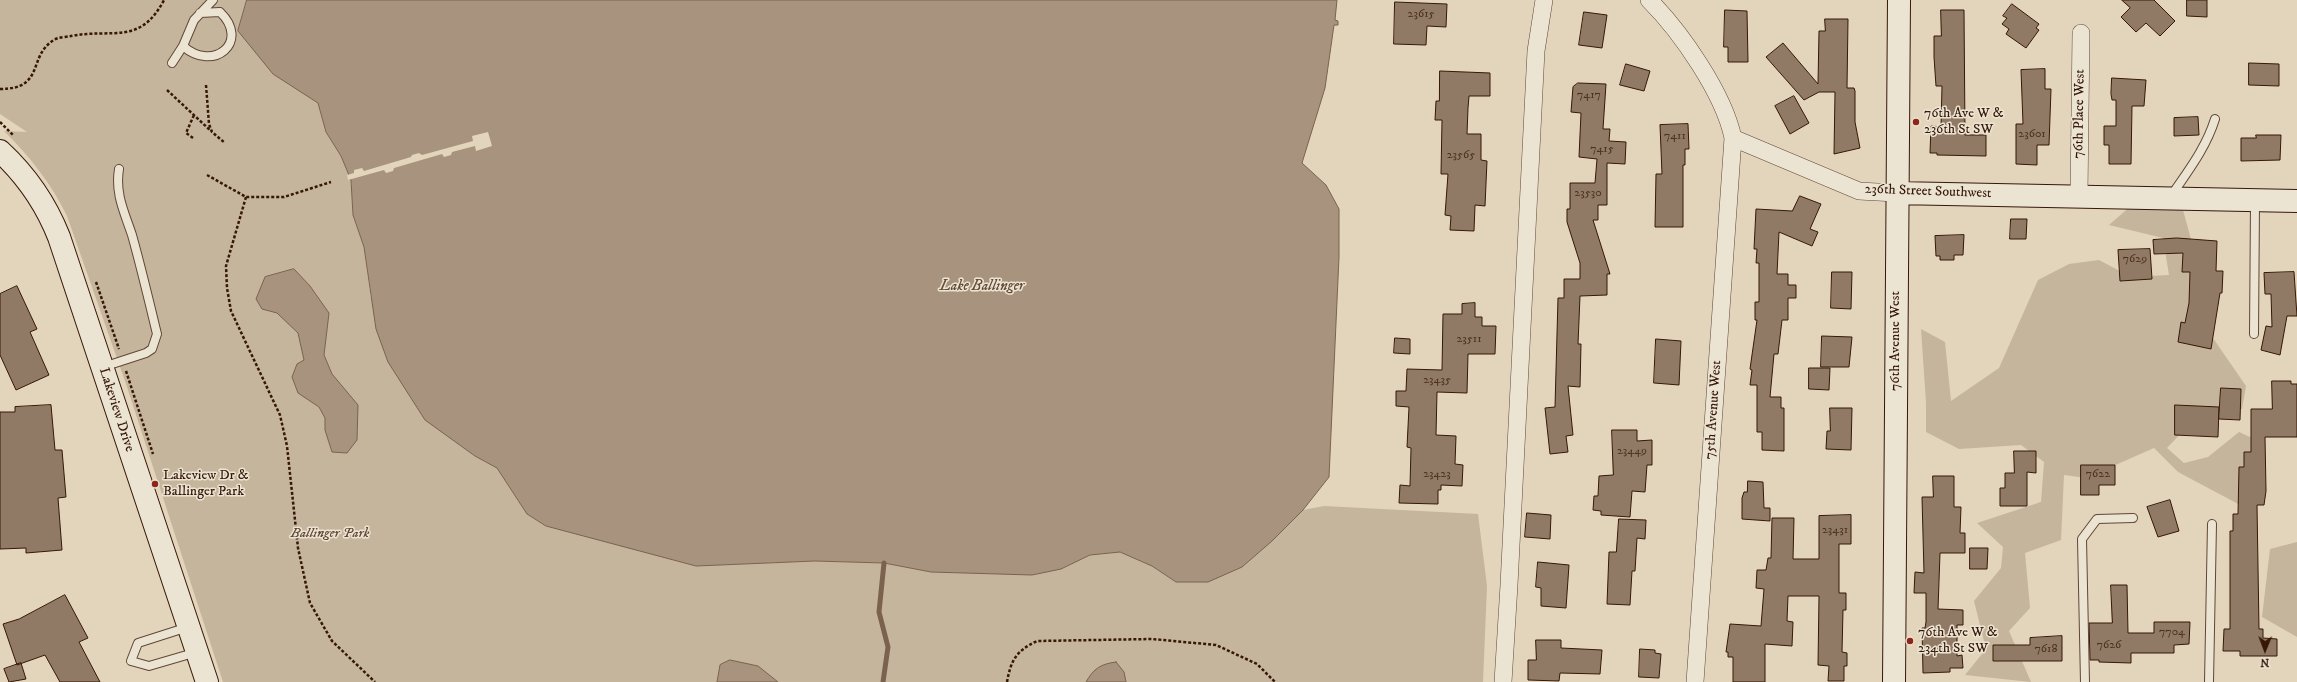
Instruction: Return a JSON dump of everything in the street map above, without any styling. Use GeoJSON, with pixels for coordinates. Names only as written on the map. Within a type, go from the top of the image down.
{"type":"FeatureCollection","features":[{"type":"Feature","properties":{"kind":"street"},"geometry":{"type":"LineString","coordinates":[[1503,682],[1535,65],[1544,0]]}},
{"type":"Feature","properties":{"kind":"street"},"geometry":{"type":"LineString","coordinates":[[1649,0],[1668,19],[1699,65],[1729,118],[1733,138]]}},
{"type":"Feature","properties":{"kind":"street","name":"76th Avenue West"},"geometry":{"type":"LineString","coordinates":[[1894,682],[1898,0]]}},
{"type":"Feature","properties":{"kind":"street","name":"76th Place West"},"geometry":{"type":"LineString","coordinates":[[2079,196],[2081,33]]}},
{"type":"Feature","properties":{"kind":"street","name":"236th Street Southwest"},"geometry":{"type":"LineString","coordinates":[[1733,138],[1859,191],[2297,201]]}},
{"type":"Feature","properties":{"kind":"street","name":"75th Avenue West"},"geometry":{"type":"LineString","coordinates":[[1694,682],[1733,138]]}},
{"type":"Feature","properties":{"kind":"street","name":"Lakeview Drive"},"geometry":{"type":"LineString","coordinates":[[0,151],[32,187],[54,224],[207,682]]}},
{"type":"Feature","properties":{"kind":"lane"},"geometry":{"type":"LineString","coordinates":[[172,63],[183,46],[194,20],[213,0]]}},
{"type":"Feature","properties":{"kind":"lane"},"geometry":{"type":"LineString","coordinates":[[183,46],[192,54],[215,56],[223,53],[231,43],[232,30],[229,20],[220,12],[200,13]]}},
{"type":"Feature","properties":{"kind":"lane"},"geometry":{"type":"LineString","coordinates":[[2169,198],[2200,154],[2209,137],[2215,119]]}},
{"type":"Feature","properties":{"kind":"lane"},"geometry":{"type":"LineString","coordinates":[[102,368],[146,353],[152,349],[157,334],[131,234],[118,197],[117,183],[119,169]]}},
{"type":"Feature","properties":{"kind":"lane"},"geometry":{"type":"LineString","coordinates":[[2254,334],[2255,201]]}},
{"type":"Feature","properties":{"kind":"lane"},"geometry":{"type":"LineString","coordinates":[[2085,682],[2082,539],[2097,519],[2133,518]]}},
{"type":"Feature","properties":{"kind":"lane"},"geometry":{"type":"LineString","coordinates":[[2209,682],[2212,524]]}},
{"type":"Feature","properties":{"kind":"lane"},"geometry":{"type":"LineString","coordinates":[[188,627],[138,643],[131,661],[149,666],[197,652]]}},
{"type":"Feature","properties":{"kind":"path"},"geometry":{"type":"LineString","coordinates":[[0,90],[23,85],[34,75],[42,50],[54,39],[87,33],[120,34],[135,30],[156,16],[164,0]]}},
{"type":"Feature","properties":{"kind":"path"},"geometry":{"type":"LineString","coordinates":[[206,85],[209,124],[212,132]]}},
{"type":"Feature","properties":{"kind":"path"},"geometry":{"type":"LineString","coordinates":[[167,90],[225,143]]}},
{"type":"Feature","properties":{"kind":"path"},"geometry":{"type":"LineString","coordinates":[[193,138],[186,133],[194,115]]}},
{"type":"Feature","properties":{"kind":"path"},"geometry":{"type":"LineString","coordinates":[[207,175],[246,197],[284,196],[331,182]]}},
{"type":"Feature","properties":{"kind":"path"},"geometry":{"type":"LineString","coordinates":[[246,197],[226,266],[227,288],[231,311],[280,415],[287,446],[298,548],[310,603],[332,641],[375,682]]}},
{"type":"Feature","properties":{"kind":"path"},"geometry":{"type":"LineString","coordinates":[[1007,682],[1010,665],[1021,648],[1037,641],[1152,639],[1216,645],[1257,664],[1275,682]]}},
{"type":"Feature","properties":{"kind":"green space","name":"Ballinger Park"},"geometry":{"type":"Polygon","coordinates":[[[0,0],[247,0],[299,90],[318,103],[326,132],[341,156],[351,180],[353,215],[364,247],[371,298],[454,440],[475,456],[497,468],[527,514],[546,526],[608,540],[696,566],[815,561],[884,563],[931,572],[1061,569],[1090,555],[1120,552],[1152,566],[1176,582],[1272,541],[1303,510],[1324,506],[1478,514],[1487,586],[1483,682],[223,682],[126,384],[67,216],[47,181],[23,151],[4,131],[27,132],[0,114],[0,0]]]}},
{"type":"Feature","properties":{"kind":"green space"},"geometry":{"type":"Polygon","coordinates":[[[2133,204],[2183,210],[2192,243],[2204,325],[2246,386],[2242,409],[2202,411],[2167,448],[2184,463],[2208,457],[2239,432],[2261,442],[2242,506],[2178,472],[2154,448],[2086,478],[2064,475],[2061,540],[2025,553],[2030,608],[2009,631],[2031,682],[1965,675],[1986,649],[1974,601],[2001,568],[2003,547],[1977,523],[2041,502],[2044,462],[2021,445],[1959,449],[1926,432],[1926,403],[1921,329],[1945,342],[1951,401],[1999,368],[2038,280],[2069,264],[2099,260],[2131,277],[2169,275],[2163,238],[2109,225],[2133,204]]]}},
{"type":"Feature","properties":{"kind":"green space"},"geometry":{"type":"Polygon","coordinates":[[[2297,542],[2297,637],[2262,617],[2270,549],[2297,542]]]}},
{"type":"Feature","properties":{"kind":"water","name":"Lake Ballinger"},"geometry":{"type":"Polygon","coordinates":[[[247,0],[1337,0],[1335,20],[1338,21],[1338,25],[1334,25],[1325,88],[1302,163],[1326,185],[1339,209],[1339,257],[1329,477],[1303,510],[1272,541],[1242,567],[1208,582],[1176,582],[1152,566],[1120,552],[1090,555],[1061,569],[1032,575],[931,572],[884,563],[815,561],[696,566],[546,526],[527,514],[497,468],[475,456],[425,420],[388,362],[376,329],[364,247],[353,215],[351,180],[341,156],[326,132],[318,103],[273,74],[238,31],[247,0]]]}},
{"type":"Feature","properties":{"kind":"water"},"geometry":{"type":"Polygon","coordinates":[[[294,269],[310,286],[329,313],[324,355],[332,374],[358,405],[357,440],[347,453],[332,452],[325,430],[325,418],[319,407],[298,393],[292,377],[297,364],[304,360],[298,333],[277,313],[262,309],[256,299],[265,277],[294,269]]]}},
{"type":"Feature","properties":{"kind":"water"},"geometry":{"type":"Polygon","coordinates":[[[730,660],[758,666],[778,682],[717,682],[720,665],[730,660]]]}},
{"type":"Feature","properties":{"kind":"water"},"geometry":{"type":"Polygon","coordinates":[[[1116,662],[1124,672],[1126,682],[1086,682],[1092,673],[1098,668],[1106,664],[1116,662]]]}},
{"type":"Feature","properties":{"kind":"pier"},"geometry":{"type":"Polygon","coordinates":[[[488,132],[492,146],[476,151],[475,146],[452,152],[451,155],[444,157],[442,154],[394,168],[393,171],[386,173],[384,170],[348,180],[347,175],[354,173],[354,170],[362,168],[364,171],[411,157],[412,155],[419,153],[422,155],[473,141],[472,136],[488,132]]]}},
{"type":"Feature","properties":{"kind":"building"},"geometry":{"type":"Polygon","coordinates":[[[2122,0],[2154,0],[2175,21],[2160,36],[2146,23],[2136,32],[2121,17],[2130,8],[2122,0]]]}},
{"type":"Feature","properties":{"kind":"building"},"geometry":{"type":"Polygon","coordinates":[[[2187,0],[2207,0],[2207,17],[2187,16],[2187,0]]]}},
{"type":"Feature","properties":{"kind":"building"},"geometry":{"type":"Polygon","coordinates":[[[1395,2],[1447,4],[1446,27],[1427,26],[1426,45],[1394,44],[1395,2]]]}},
{"type":"Feature","properties":{"kind":"building"},"geometry":{"type":"Polygon","coordinates":[[[2012,4],[2039,24],[2036,28],[2039,30],[2026,48],[2006,34],[2009,29],[2002,24],[2007,18],[2003,16],[2012,4]]]}},
{"type":"Feature","properties":{"kind":"building"},"geometry":{"type":"Polygon","coordinates":[[[1725,10],[1747,11],[1748,62],[1728,62],[1728,47],[1724,47],[1725,10]]]}},
{"type":"Feature","properties":{"kind":"building"},"geometry":{"type":"Polygon","coordinates":[[[1941,10],[1964,10],[1965,135],[1986,135],[1986,156],[1937,155],[1937,153],[1930,153],[1931,126],[1941,127],[1942,86],[1936,86],[1934,36],[1941,36],[1941,10]]]}},
{"type":"Feature","properties":{"kind":"building"},"geometry":{"type":"Polygon","coordinates":[[[1584,12],[1607,15],[1602,48],[1579,45],[1584,12]]]}},
{"type":"Feature","properties":{"kind":"building"},"geometry":{"type":"Polygon","coordinates":[[[1825,19],[1848,19],[1847,88],[1854,88],[1855,91],[1855,122],[1860,148],[1834,154],[1835,92],[1819,92],[1804,100],[1766,57],[1783,43],[1818,84],[1819,31],[1825,31],[1825,19]]]}},
{"type":"Feature","properties":{"kind":"building"},"geometry":{"type":"Polygon","coordinates":[[[2249,63],[2279,64],[2279,86],[2249,85],[2249,63]]]}},
{"type":"Feature","properties":{"kind":"building"},"geometry":{"type":"Polygon","coordinates":[[[1626,64],[1650,71],[1644,91],[1620,85],[1626,64]]]}},
{"type":"Feature","properties":{"kind":"building"},"geometry":{"type":"Polygon","coordinates":[[[2045,69],[2045,89],[2051,89],[2049,145],[2037,145],[2037,165],[2016,164],[2016,124],[2023,124],[2021,70],[2045,69]]]}},
{"type":"Feature","properties":{"kind":"building"},"geometry":{"type":"Polygon","coordinates":[[[1440,71],[1490,73],[1490,96],[1469,96],[1467,134],[1481,134],[1481,160],[1487,161],[1485,206],[1475,205],[1474,231],[1450,230],[1451,216],[1445,215],[1448,174],[1441,174],[1442,120],[1435,120],[1436,101],[1439,101],[1440,71]]]}},
{"type":"Feature","properties":{"kind":"building"},"geometry":{"type":"Polygon","coordinates":[[[2112,78],[2146,80],[2144,106],[2132,106],[2131,164],[2109,164],[2109,145],[2104,145],[2104,126],[2116,126],[2116,100],[2112,100],[2111,94],[2112,78]]]}},
{"type":"Feature","properties":{"kind":"building"},"geometry":{"type":"Polygon","coordinates":[[[1578,83],[1606,84],[1603,129],[1610,129],[1609,141],[1626,142],[1625,164],[1607,163],[1607,205],[1598,205],[1598,220],[1593,220],[1610,274],[1607,274],[1607,295],[1580,296],[1578,344],[1581,344],[1580,387],[1568,386],[1573,435],[1566,436],[1568,452],[1550,454],[1545,408],[1555,407],[1558,298],[1564,298],[1564,279],[1580,279],[1580,263],[1567,222],[1567,209],[1570,209],[1570,183],[1595,183],[1597,159],[1579,157],[1581,113],[1571,112],[1573,87],[1578,83]]]}},
{"type":"Feature","properties":{"kind":"building"},"geometry":{"type":"Polygon","coordinates":[[[1794,96],[1809,123],[1790,134],[1775,106],[1794,96]]]}},
{"type":"Feature","properties":{"kind":"building"},"geometry":{"type":"Polygon","coordinates":[[[2198,117],[2199,135],[2174,136],[2174,118],[2198,117]]]}},
{"type":"Feature","properties":{"kind":"building"},"geometry":{"type":"Polygon","coordinates":[[[1688,124],[1689,149],[1685,149],[1685,165],[1683,165],[1683,227],[1655,227],[1656,174],[1662,174],[1660,125],[1688,124]]]}},
{"type":"Feature","properties":{"kind":"building"},"geometry":{"type":"Polygon","coordinates":[[[2256,135],[2281,135],[2280,160],[2241,161],[2241,138],[2256,138],[2256,135]]]}},
{"type":"Feature","properties":{"kind":"building"},"geometry":{"type":"Polygon","coordinates":[[[1800,196],[1821,204],[1810,229],[1818,232],[1812,246],[1779,232],[1777,274],[1788,274],[1788,285],[1796,285],[1796,298],[1788,298],[1788,320],[1782,320],[1778,354],[1774,354],[1770,397],[1781,397],[1781,408],[1784,408],[1784,451],[1762,450],[1762,432],[1757,432],[1757,385],[1750,385],[1752,370],[1750,369],[1757,320],[1755,320],[1755,302],[1759,302],[1759,263],[1756,263],[1757,249],[1754,249],[1756,209],[1792,211],[1800,196]]]}},
{"type":"Feature","properties":{"kind":"building"},"geometry":{"type":"Polygon","coordinates":[[[2011,219],[2027,219],[2026,239],[2010,239],[2011,219]]]}},
{"type":"Feature","properties":{"kind":"building"},"geometry":{"type":"Polygon","coordinates":[[[1964,235],[1963,255],[1954,255],[1954,260],[1940,260],[1940,256],[1936,256],[1935,236],[1964,235]]]}},
{"type":"Feature","properties":{"kind":"building"},"geometry":{"type":"Polygon","coordinates":[[[2177,238],[2217,241],[2216,271],[2223,271],[2222,293],[2220,293],[2211,349],[2178,342],[2181,322],[2185,323],[2189,303],[2190,272],[2182,272],[2183,253],[2154,254],[2153,240],[2177,238]]]}},
{"type":"Feature","properties":{"kind":"building"},"geometry":{"type":"Polygon","coordinates":[[[2150,249],[2152,279],[2120,281],[2118,250],[2150,249]]]}},
{"type":"Feature","properties":{"kind":"building"},"geometry":{"type":"Polygon","coordinates":[[[1832,272],[1852,272],[1851,309],[1831,308],[1832,272]]]}},
{"type":"Feature","properties":{"kind":"building"},"geometry":{"type":"Polygon","coordinates":[[[2294,272],[2297,316],[2287,316],[2280,355],[2261,350],[2266,326],[2272,327],[2271,294],[2265,294],[2264,273],[2294,272]]]}},
{"type":"Feature","properties":{"kind":"building"},"geometry":{"type":"Polygon","coordinates":[[[17,286],[37,329],[30,332],[49,375],[16,390],[0,355],[0,294],[17,286]]]}},
{"type":"Feature","properties":{"kind":"building"},"geometry":{"type":"Polygon","coordinates":[[[1475,303],[1475,317],[1482,317],[1482,326],[1496,326],[1495,354],[1468,354],[1467,393],[1437,392],[1436,435],[1456,436],[1455,464],[1463,465],[1462,486],[1441,485],[1441,490],[1438,490],[1438,504],[1399,503],[1400,485],[1410,486],[1411,448],[1407,447],[1409,407],[1396,406],[1396,391],[1406,391],[1407,369],[1442,370],[1443,314],[1462,314],[1462,304],[1475,303]]]}},
{"type":"Feature","properties":{"kind":"building"},"geometry":{"type":"Polygon","coordinates":[[[1822,336],[1852,337],[1849,367],[1821,367],[1822,336]]]}},
{"type":"Feature","properties":{"kind":"building"},"geometry":{"type":"Polygon","coordinates":[[[1395,338],[1410,339],[1410,354],[1394,353],[1395,338]]]}},
{"type":"Feature","properties":{"kind":"building"},"geometry":{"type":"Polygon","coordinates":[[[1656,339],[1681,341],[1679,385],[1654,383],[1656,339]]]}},
{"type":"Feature","properties":{"kind":"building"},"geometry":{"type":"Polygon","coordinates":[[[1809,368],[1830,368],[1829,390],[1809,389],[1809,368]]]}},
{"type":"Feature","properties":{"kind":"building"},"geometry":{"type":"Polygon","coordinates":[[[2272,381],[2291,381],[2291,384],[2297,384],[2297,437],[2265,437],[2266,491],[2264,505],[2257,505],[2259,629],[2263,629],[2263,638],[2277,639],[2277,656],[2240,656],[2240,651],[2223,651],[2224,629],[2230,629],[2230,531],[2233,531],[2233,514],[2238,514],[2239,467],[2244,467],[2244,452],[2251,452],[2251,409],[2272,409],[2272,381]]]}},
{"type":"Feature","properties":{"kind":"building"},"geometry":{"type":"Polygon","coordinates":[[[2221,388],[2241,389],[2240,420],[2219,419],[2221,388]]]}},
{"type":"Feature","properties":{"kind":"building"},"geometry":{"type":"Polygon","coordinates":[[[51,405],[55,450],[62,450],[66,497],[58,498],[62,550],[26,553],[26,548],[0,549],[0,412],[15,412],[15,407],[51,405]]]}},
{"type":"Feature","properties":{"kind":"building"},"geometry":{"type":"Polygon","coordinates":[[[2175,405],[2219,407],[2218,437],[2175,435],[2175,405]]]}},
{"type":"Feature","properties":{"kind":"building"},"geometry":{"type":"Polygon","coordinates":[[[1830,408],[1852,408],[1851,450],[1826,449],[1827,431],[1830,431],[1830,408]]]}},
{"type":"Feature","properties":{"kind":"building"},"geometry":{"type":"Polygon","coordinates":[[[1612,430],[1637,430],[1637,441],[1652,440],[1652,465],[1647,465],[1645,492],[1632,491],[1630,517],[1601,515],[1601,511],[1593,510],[1594,496],[1598,496],[1599,476],[1613,475],[1612,430]]]}},
{"type":"Feature","properties":{"kind":"building"},"geometry":{"type":"Polygon","coordinates":[[[2014,451],[2036,451],[2036,473],[2027,472],[2027,506],[2000,506],[2000,488],[2005,488],[2005,473],[2014,473],[2014,451]]]}},
{"type":"Feature","properties":{"kind":"building"},"geometry":{"type":"Polygon","coordinates":[[[2081,465],[2115,465],[2115,485],[2099,485],[2099,495],[2081,495],[2081,465]]]}},
{"type":"Feature","properties":{"kind":"building"},"geometry":{"type":"Polygon","coordinates":[[[1933,476],[1954,476],[1954,507],[1961,507],[1960,533],[1965,533],[1965,553],[1940,553],[1938,609],[1963,610],[1963,625],[1957,625],[1957,656],[1962,655],[1963,668],[1950,668],[1950,672],[1923,673],[1922,628],[1925,628],[1926,622],[1926,593],[1914,593],[1915,572],[1924,573],[1922,497],[1933,497],[1933,476]]]}},
{"type":"Feature","properties":{"kind":"building"},"geometry":{"type":"Polygon","coordinates":[[[1748,481],[1763,482],[1764,508],[1770,508],[1770,521],[1742,519],[1742,498],[1744,492],[1747,492],[1748,481]]]}},
{"type":"Feature","properties":{"kind":"building"},"geometry":{"type":"Polygon","coordinates":[[[2170,500],[2179,531],[2158,537],[2147,507],[2170,500]]]}},
{"type":"Feature","properties":{"kind":"building"},"geometry":{"type":"Polygon","coordinates":[[[1527,513],[1551,515],[1550,539],[1525,537],[1527,513]]]}},
{"type":"Feature","properties":{"kind":"building"},"geometry":{"type":"Polygon","coordinates":[[[1851,515],[1851,544],[1839,544],[1839,593],[1846,593],[1846,610],[1843,610],[1842,652],[1847,653],[1847,666],[1844,666],[1844,681],[1828,681],[1829,666],[1818,665],[1819,596],[1788,596],[1787,621],[1793,622],[1792,646],[1765,644],[1765,682],[1733,682],[1733,657],[1728,657],[1728,652],[1726,652],[1730,624],[1761,626],[1764,589],[1756,588],[1757,570],[1766,570],[1768,558],[1771,558],[1772,518],[1794,518],[1793,559],[1819,559],[1819,516],[1851,515]]]}},
{"type":"Feature","properties":{"kind":"building"},"geometry":{"type":"Polygon","coordinates":[[[1619,519],[1646,520],[1645,539],[1637,538],[1635,571],[1632,571],[1630,605],[1607,604],[1609,552],[1616,552],[1619,519]]]}},
{"type":"Feature","properties":{"kind":"building"},"geometry":{"type":"Polygon","coordinates":[[[1970,548],[1988,548],[1987,569],[1970,569],[1970,548]]]}},
{"type":"Feature","properties":{"kind":"building"},"geometry":{"type":"Polygon","coordinates":[[[1538,562],[1569,565],[1566,608],[1541,606],[1541,588],[1536,587],[1538,562]]]}},
{"type":"Feature","properties":{"kind":"building"},"geometry":{"type":"Polygon","coordinates":[[[2111,585],[2127,585],[2128,633],[2154,633],[2154,622],[2190,622],[2189,644],[2174,645],[2174,653],[2131,653],[2131,663],[2099,662],[2099,660],[2090,660],[2089,623],[2112,623],[2111,585]]]}},
{"type":"Feature","properties":{"kind":"building"},"geometry":{"type":"Polygon","coordinates":[[[65,595],[88,638],[79,642],[100,682],[60,682],[45,655],[17,665],[3,624],[19,619],[65,595]]]}},
{"type":"Feature","properties":{"kind":"building"},"geometry":{"type":"Polygon","coordinates":[[[2062,636],[2062,661],[1993,661],[1993,645],[2030,645],[2030,638],[2062,636]]]}},
{"type":"Feature","properties":{"kind":"building"},"geometry":{"type":"Polygon","coordinates":[[[1536,640],[1561,640],[1561,648],[1602,650],[1600,674],[1560,673],[1559,681],[1528,680],[1528,660],[1536,660],[1536,640]]]}},
{"type":"Feature","properties":{"kind":"building"},"geometry":{"type":"Polygon","coordinates":[[[1640,649],[1655,650],[1655,653],[1661,654],[1659,678],[1639,677],[1640,649]]]}},
{"type":"Feature","properties":{"kind":"building"},"geometry":{"type":"Polygon","coordinates":[[[21,663],[26,679],[9,682],[4,669],[21,663]]]}},
{"type":"Feature","properties":{"kind":"waterway"},"geometry":{"type":"LineString","coordinates":[[883,682],[888,647],[879,612],[884,563]]}},
{"type":"Feature","properties":{"kind":"place","name":"76th Ave W & 236th St SW"},"geometry":{"type":"Point","coordinates":[1916,122]}},
{"type":"Feature","properties":{"kind":"place","name":"Lakeview Dr & Ballinger Park"},"geometry":{"type":"Point","coordinates":[155,484]}},
{"type":"Feature","properties":{"kind":"place","name":"76th Ave W & 234th St SW"},"geometry":{"type":"Point","coordinates":[1910,641]}}]}
